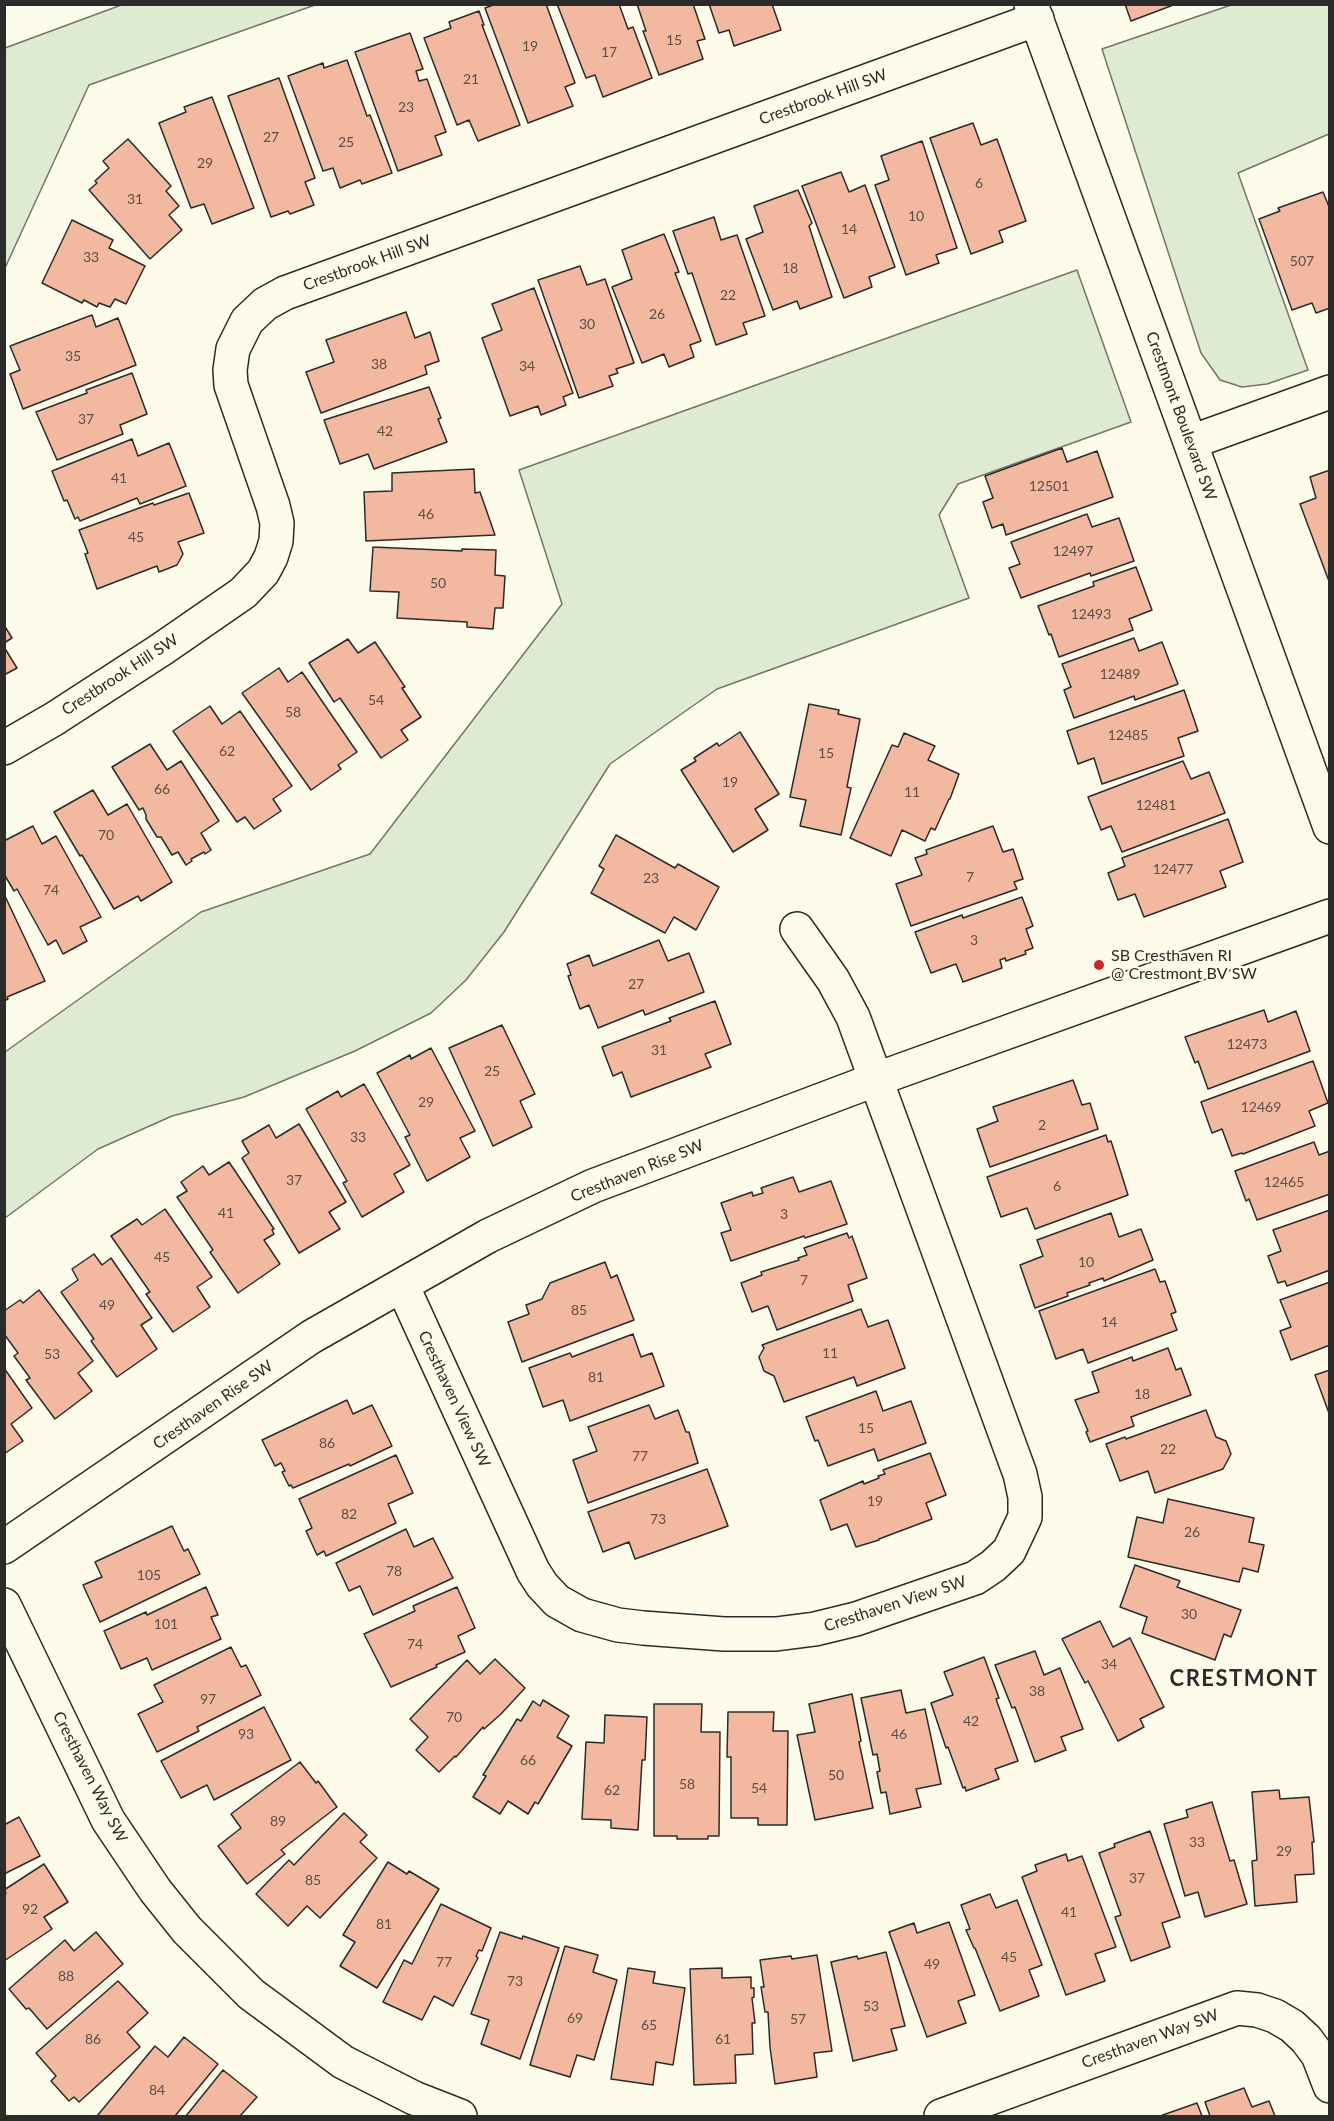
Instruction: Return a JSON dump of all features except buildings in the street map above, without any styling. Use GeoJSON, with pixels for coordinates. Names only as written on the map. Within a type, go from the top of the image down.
{"type":"FeatureCollection","features":[{"type":"Feature","properties":{"kind":"street","name":"Crestmont Boulevard SW"},"geometry":{"type":"LineString","coordinates":[[1034,12],[1329,827]]}},
{"type":"Feature","properties":{"kind":"street","name":"Crestbrook Hill SW"},"geometry":{"type":"LineString","coordinates":[[4,748],[54,719],[162,649],[243,592],[263,572],[272,557],[277,523],[231,386],[230,370],[233,349],[247,321],[265,304],[296,288],[1034,12]]}},
{"type":"Feature","properties":{"kind":"street"},"geometry":{"type":"LineString","coordinates":[[1191,442],[1329,392]]}},
{"type":"Feature","properties":{"kind":"street","name":"Cresthaven Rise SW"},"geometry":{"type":"LineString","coordinates":[[4,1548],[311,1338],[488,1236],[593,1186],[877,1079],[1329,916]]}},
{"type":"Feature","properties":{"kind":"street","name":"Cresthaven View SW"},"geometry":{"type":"LineString","coordinates":[[402,1285],[533,1570],[542,1586],[557,1601],[582,1615],[618,1625],[643,1628],[724,1634],[776,1634],[815,1629],[856,1619],[975,1578],[993,1566],[1009,1551],[1025,1517],[1025,1497],[1020,1474],[853,1017],[833,980],[797,930]]}},
{"type":"Feature","properties":{"kind":"street","name":"Cresthaven Way SW"},"geometry":{"type":"LineString","coordinates":[[4,1605],[108,1820],[155,1890],[187,1930],[251,1994],[343,2062],[414,2098],[460,2116]]}},
{"type":"Feature","properties":{"kind":"street","name":"Cresthaven Way SW"},"geometry":{"type":"LineString","coordinates":[[941,2116],[1237,2008],[1257,2010],[1275,2016],[1292,2026],[1318,2055],[1329,2086]]}},
{"type":"Feature","properties":{"kind":"green space"},"geometry":{"type":"Polygon","coordinates":[[[124,4],[315,5],[89,85],[5,268],[5,48],[124,4]]]}},
{"type":"Feature","properties":{"kind":"green space"},"geometry":{"type":"Polygon","coordinates":[[[1231,5],[1330,5],[1329,134],[1238,173],[1308,370],[1267,384],[1242,387],[1220,380],[1201,353],[1102,49],[1231,5]]]}},
{"type":"Feature","properties":{"kind":"green space"},"geometry":{"type":"Polygon","coordinates":[[[1077,270],[1131,422],[958,484],[939,515],[969,598],[717,689],[610,764],[504,932],[466,980],[431,1013],[355,1051],[244,1097],[172,1116],[98,1149],[5,1218],[5,1052],[201,912],[370,854],[562,604],[519,470],[1077,270]]]}},
{"type":"Feature","properties":{"kind":"place","name":"SB Cresthaven RI @ Crestmont BV SW"},"geometry":{"type":"Point","coordinates":[1099,965]}},
{"type":"Feature","properties":{"kind":"district","name":"CRESTMONT"},"geometry":{"type":"Point","coordinates":[1244,1679]}}]}
